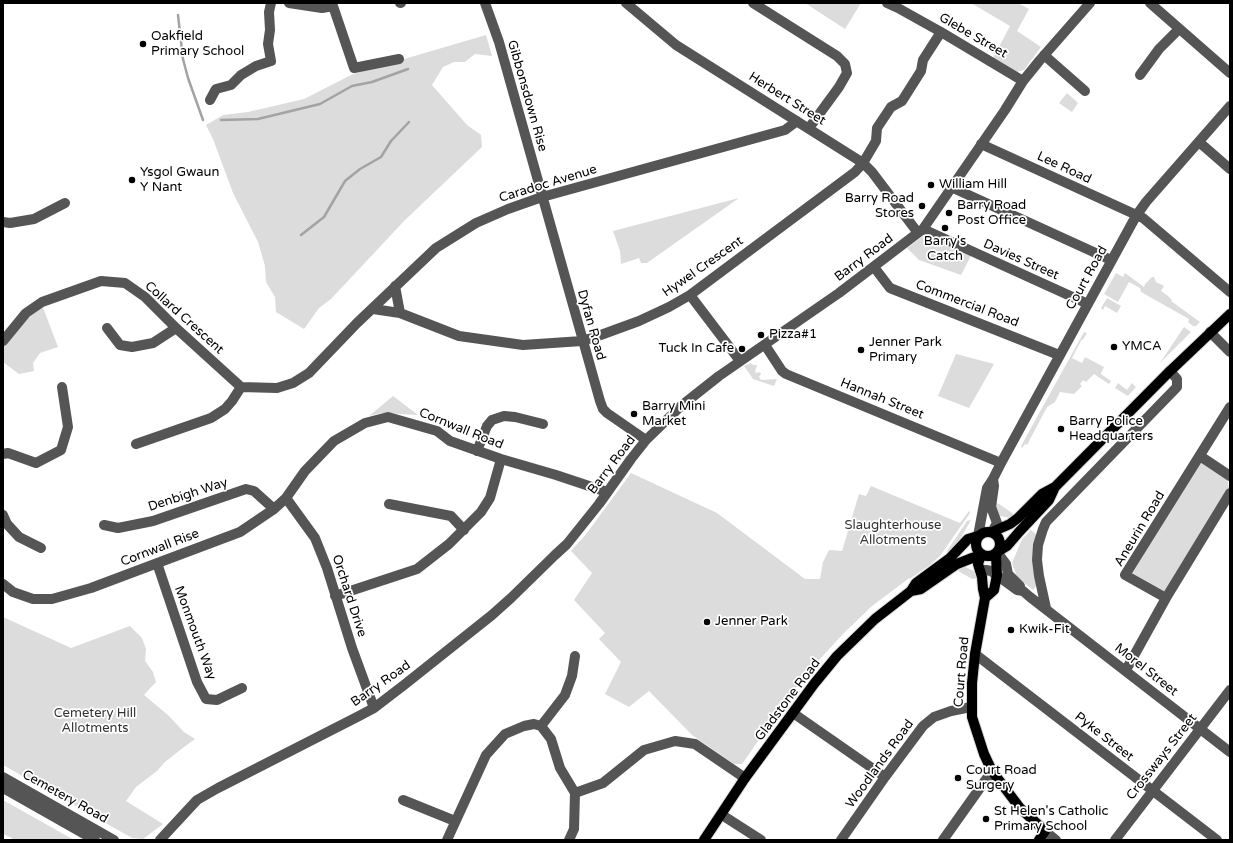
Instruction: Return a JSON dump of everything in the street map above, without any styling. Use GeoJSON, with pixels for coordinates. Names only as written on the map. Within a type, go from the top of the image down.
{"type":"FeatureCollection","features":[{"type":"Feature","properties":{"kind":"main road"},"geometry":{"type":"LineString","coordinates":[[978,536],[984,532],[992,532],[1010,524],[1042,494],[1055,487],[1170,371],[1230,314]]}},
{"type":"Feature","properties":{"kind":"main road"},"geometry":{"type":"LineString","coordinates":[[981,555],[990,556],[1007,546],[1018,532],[1049,500],[1055,487]]}},
{"type":"Feature","properties":{"kind":"main road","name":"Court Road"},"geometry":{"type":"LineString","coordinates":[[985,598],[994,590],[997,575],[996,557],[1000,541],[992,532]]}},
{"type":"Feature","properties":{"kind":"main road","name":"Court Road"},"geometry":{"type":"LineString","coordinates":[[978,536],[975,546],[976,550],[981,555],[978,564],[985,598],[975,654],[972,683],[971,706],[974,727],[992,771],[1020,808],[1045,831]]}},
{"type":"Feature","properties":{"kind":"main road","name":"Gladstone Road"},"geometry":{"type":"LineString","coordinates":[[704,840],[793,713],[823,673],[848,644],[911,591],[916,583],[950,558],[968,538],[978,536]]}},
{"type":"Feature","properties":{"kind":"main road","name":"Gladstone Road"},"geometry":{"type":"LineString","coordinates":[[911,591],[921,589],[957,564],[981,555]]}},
{"type":"Feature","properties":{"kind":"main road"},"geometry":{"type":"LineString","coordinates":[[1039,840],[1045,831]]}},
{"type":"Feature","properties":{"kind":"street"},"geometry":{"type":"LineString","coordinates":[[210,100],[216,89],[231,85],[240,76],[256,66],[271,61],[268,44],[270,30],[269,12],[271,3]]}},
{"type":"Feature","properties":{"kind":"street"},"geometry":{"type":"LineString","coordinates":[[289,3],[322,8],[333,4],[354,68],[399,59]]}},
{"type":"Feature","properties":{"kind":"street","name":"Gibbonsdown Rise"},"geometry":{"type":"LineString","coordinates":[[485,3],[499,42],[542,197]]}},
{"type":"Feature","properties":{"kind":"street","name":"Herbert Street"},"geometry":{"type":"LineString","coordinates":[[626,3],[676,44],[798,120],[863,163],[920,231]]}},
{"type":"Feature","properties":{"kind":"street"},"geometry":{"type":"LineString","coordinates":[[753,3],[837,56],[845,64],[846,72],[839,87],[809,128]]}},
{"type":"Feature","properties":{"kind":"street","name":"Glebe Street"},"geometry":{"type":"LineString","coordinates":[[887,3],[941,32],[1023,81]]}},
{"type":"Feature","properties":{"kind":"street","name":"Barry Road"},"geometry":{"type":"LineString","coordinates":[[160,840],[193,804],[204,796],[374,708],[404,685],[511,598],[567,544],[646,440],[701,389],[814,311],[920,231],[1023,81],[1089,3]]}},
{"type":"Feature","properties":{"kind":"street"},"geometry":{"type":"LineString","coordinates":[[1150,3],[1230,73]]}},
{"type":"Feature","properties":{"kind":"street"},"geometry":{"type":"LineString","coordinates":[[1140,75],[1159,49],[1179,29]]}},
{"type":"Feature","properties":{"kind":"street","name":"Hywel Crescent"},"geometry":{"type":"LineString","coordinates":[[373,309],[400,313],[459,336],[523,345],[582,340],[598,336],[639,321],[669,307],[690,295],[855,172],[863,163],[876,141],[877,128],[891,107],[902,101],[921,71],[922,60],[941,32]]}},
{"type":"Feature","properties":{"kind":"street"},"geometry":{"type":"LineString","coordinates":[[1044,55],[1085,91]]}},
{"type":"Feature","properties":{"kind":"street","name":"Court Road"},"geometry":{"type":"LineString","coordinates":[[978,536],[987,488],[1136,216],[1146,202],[1230,106]]}},
{"type":"Feature","properties":{"kind":"street","name":"Caradoc Avenue"},"geometry":{"type":"LineString","coordinates":[[241,387],[277,388],[293,383],[309,373],[395,286],[436,248],[476,223],[508,209],[542,197],[785,130],[798,120]]}},
{"type":"Feature","properties":{"kind":"street"},"geometry":{"type":"LineString","coordinates":[[1199,142],[1230,169]]}},
{"type":"Feature","properties":{"kind":"street","name":"Lee Road"},"geometry":{"type":"LineString","coordinates":[[981,144],[1143,218],[1230,292]]}},
{"type":"Feature","properties":{"kind":"street"},"geometry":{"type":"LineString","coordinates":[[951,187],[1111,260]]}},
{"type":"Feature","properties":{"kind":"street","name":"Dyfan Road"},"geometry":{"type":"LineString","coordinates":[[542,197],[603,409],[646,440]]}},
{"type":"Feature","properties":{"kind":"street"},"geometry":{"type":"LineString","coordinates":[[3,222],[10,223],[34,219],[65,204]]}},
{"type":"Feature","properties":{"kind":"street","name":"Davies Street"},"geometry":{"type":"LineString","coordinates":[[920,231],[1088,304]]}},
{"type":"Feature","properties":{"kind":"street","name":"Commercial Road"},"geometry":{"type":"LineString","coordinates":[[874,267],[890,288],[1059,355]]}},
{"type":"Feature","properties":{"kind":"street","name":"Collard Crescent"},"geometry":{"type":"LineString","coordinates":[[3,341],[26,313],[42,302],[100,281],[124,283],[145,297],[176,328],[241,387]]}},
{"type":"Feature","properties":{"kind":"street"},"geometry":{"type":"LineString","coordinates":[[395,286],[400,313]]}},
{"type":"Feature","properties":{"kind":"street"},"geometry":{"type":"LineString","coordinates":[[690,295],[740,361]]}},
{"type":"Feature","properties":{"kind":"street"},"geometry":{"type":"LineString","coordinates":[[107,328],[120,345],[132,347],[153,343],[176,328]]}},
{"type":"Feature","properties":{"kind":"street"},"geometry":{"type":"LineString","coordinates":[[1210,332],[1230,352]]}},
{"type":"Feature","properties":{"kind":"street","name":"Hannah Street"},"geometry":{"type":"LineString","coordinates":[[765,345],[782,371],[786,374],[1001,462]]}},
{"type":"Feature","properties":{"kind":"street"},"geometry":{"type":"LineString","coordinates":[[1046,608],[1037,560],[1039,537],[1046,522],[1177,387],[1177,379],[1170,371]]}},
{"type":"Feature","properties":{"kind":"street"},"geometry":{"type":"LineString","coordinates":[[3,454],[8,453],[36,463],[61,450],[68,427],[62,387]]}},
{"type":"Feature","properties":{"kind":"street"},"geometry":{"type":"LineString","coordinates":[[136,444],[211,418],[225,409],[241,387]]}},
{"type":"Feature","properties":{"kind":"street","name":"Aneurin Road"},"geometry":{"type":"LineString","coordinates":[[1166,598],[1124,576],[1230,407]]}},
{"type":"Feature","properties":{"kind":"street","name":"Cornwall Road"},"geometry":{"type":"LineString","coordinates":[[286,498],[305,471],[334,442],[365,423],[388,416],[437,431],[450,441],[477,451],[608,492]]}},
{"type":"Feature","properties":{"kind":"street"},"geometry":{"type":"LineString","coordinates":[[477,451],[487,426],[492,420],[504,416],[515,417],[543,424]]}},
{"type":"Feature","properties":{"kind":"street"},"geometry":{"type":"LineString","coordinates":[[1200,456],[1230,476]]}},
{"type":"Feature","properties":{"kind":"street"},"geometry":{"type":"LineString","coordinates":[[335,596],[417,569],[449,544],[482,512],[490,498],[501,459]]}},
{"type":"Feature","properties":{"kind":"street","name":"Court Road"},"geometry":{"type":"LineString","coordinates":[[992,532],[997,523],[991,508],[994,486],[993,479]]}},
{"type":"Feature","properties":{"kind":"street","name":"Denbigh Way"},"geometry":{"type":"LineString","coordinates":[[104,525],[118,528],[153,521],[246,489],[254,491],[274,509]]}},
{"type":"Feature","properties":{"kind":"street"},"geometry":{"type":"LineString","coordinates":[[1126,670],[1166,598],[1230,493]]}},
{"type":"Feature","properties":{"kind":"street","name":"Cornwall Rise"},"geometry":{"type":"LineString","coordinates":[[3,584],[13,592],[33,599],[52,599],[78,592],[240,532],[274,509],[286,498]]}},
{"type":"Feature","properties":{"kind":"street","name":"Orchard Drive"},"geometry":{"type":"LineString","coordinates":[[286,498],[315,538],[327,568],[354,653],[374,708]]}},
{"type":"Feature","properties":{"kind":"street"},"geometry":{"type":"LineString","coordinates":[[389,504],[451,516],[464,530]]}},
{"type":"Feature","properties":{"kind":"street"},"geometry":{"type":"LineString","coordinates":[[3,515],[7,524],[19,537],[41,548]]}},
{"type":"Feature","properties":{"kind":"street","name":"Morel Street"},"geometry":{"type":"LineString","coordinates":[[997,552],[1006,564],[1008,574],[1020,585],[1023,591],[1230,752]]}},
{"type":"Feature","properties":{"kind":"street","name":"Monmouth Way"},"geometry":{"type":"LineString","coordinates":[[157,562],[197,682],[206,698],[217,700],[242,688]]}},
{"type":"Feature","properties":{"kind":"street","name":"Morel Street"},"geometry":{"type":"LineString","coordinates":[[980,570],[986,570],[997,575],[1017,590],[1023,591]]}},
{"type":"Feature","properties":{"kind":"street","name":"Pyke Street"},"geometry":{"type":"LineString","coordinates":[[975,654],[1217,840]]}},
{"type":"Feature","properties":{"kind":"street"},"geometry":{"type":"LineString","coordinates":[[542,726],[565,695],[572,676],[575,656]]}},
{"type":"Feature","properties":{"kind":"street","name":"Crossways Street"},"geometry":{"type":"LineString","coordinates":[[1115,840],[1230,690]]}},
{"type":"Feature","properties":{"kind":"street","name":"Woodlands Road"},"geometry":{"type":"LineString","coordinates":[[841,840],[923,726],[934,717],[971,706]]}},
{"type":"Feature","properties":{"kind":"street"},"geometry":{"type":"LineString","coordinates":[[793,713],[885,777]]}},
{"type":"Feature","properties":{"kind":"street"},"geometry":{"type":"LineString","coordinates":[[447,840],[486,754],[505,734],[524,726],[534,724],[542,726],[551,739],[560,768],[575,793],[574,829],[569,840]]}},
{"type":"Feature","properties":{"kind":"street"},"geometry":{"type":"LineString","coordinates":[[575,793],[603,783],[644,750],[675,741],[695,744],[746,778]]}},
{"type":"Feature","properties":{"kind":"street"},"geometry":{"type":"LineString","coordinates":[[943,840],[992,771]]}},
{"type":"Feature","properties":{"kind":"street","name":"Cemetery Road"},"geometry":{"type":"LineString","coordinates":[[3,777],[114,840]]}},
{"type":"Feature","properties":{"kind":"street","name":"Cemetery Road"},"geometry":{"type":"LineString","coordinates":[[3,788],[95,840]]}},
{"type":"Feature","properties":{"kind":"street"},"geometry":{"type":"LineString","coordinates":[[403,800],[455,821]]}},
{"type":"Feature","properties":{"kind":"street"},"geometry":{"type":"LineString","coordinates":[[722,815],[761,840]]}},
{"type":"Feature","properties":{"kind":"street","name":"Court Road"},"geometry":{"type":"LineString","coordinates":[[1045,831],[1056,840]]}},
{"type":"Feature","properties":{"kind":"green space"},"geometry":{"type":"Polygon","coordinates":[[[805,3],[861,3],[845,29],[805,3]]]}},
{"type":"Feature","properties":{"kind":"green space"},"geometry":{"type":"Polygon","coordinates":[[[971,3],[1018,3],[1029,9],[1017,31],[1041,47],[1024,70],[1017,72],[993,58],[1010,26],[971,3]]]}},
{"type":"Feature","properties":{"kind":"green space"},"geometry":{"type":"Polygon","coordinates":[[[486,35],[492,56],[475,54],[465,62],[454,62],[443,67],[432,85],[467,125],[481,135],[482,147],[405,220],[331,299],[319,308],[304,329],[276,312],[275,297],[266,282],[265,266],[258,242],[233,193],[213,139],[206,125],[223,115],[248,112],[304,99],[353,74],[486,35]]]}},
{"type":"Feature","properties":{"kind":"green space"},"geometry":{"type":"Polygon","coordinates":[[[1067,93],[1078,103],[1072,112],[1059,103],[1067,93]]]}},
{"type":"Feature","properties":{"kind":"green space"},"geometry":{"type":"Polygon","coordinates":[[[739,198],[647,263],[641,263],[639,258],[621,264],[620,251],[613,231],[739,198]]]}},
{"type":"Feature","properties":{"kind":"green space"},"geometry":{"type":"Polygon","coordinates":[[[926,234],[972,254],[961,275],[919,260],[907,248],[926,234]]]}},
{"type":"Feature","properties":{"kind":"green space"},"geometry":{"type":"Polygon","coordinates":[[[1116,273],[1123,277],[1125,273],[1144,287],[1152,277],[1154,277],[1156,282],[1164,286],[1161,291],[1172,300],[1171,301],[1200,322],[1196,326],[1193,326],[1188,322],[1189,319],[1141,292],[1140,288],[1129,282],[1118,302],[1104,294],[1116,273]]]}},
{"type":"Feature","properties":{"kind":"green space"},"geometry":{"type":"Polygon","coordinates":[[[1107,298],[1121,306],[1117,313],[1105,306],[1103,310],[1101,308],[1107,298]]]}},
{"type":"Feature","properties":{"kind":"green space"},"geometry":{"type":"Polygon","coordinates":[[[42,305],[58,347],[40,353],[33,363],[34,371],[19,374],[3,362],[3,345],[42,305]]]}},
{"type":"Feature","properties":{"kind":"green space"},"geometry":{"type":"Polygon","coordinates":[[[1184,327],[1191,332],[1160,363],[1184,327]]]}},
{"type":"Feature","properties":{"kind":"green space"},"geometry":{"type":"Polygon","coordinates":[[[1084,332],[1087,333],[1083,340],[1082,339],[1072,358],[1082,363],[1085,357],[1104,367],[1101,374],[1111,381],[1109,384],[1094,374],[1086,382],[1083,380],[1080,384],[1082,386],[1074,394],[1060,392],[1055,402],[1047,407],[1027,445],[1025,444],[1022,448],[1021,446],[1084,332]]]}},
{"type":"Feature","properties":{"kind":"green space"},"geometry":{"type":"Polygon","coordinates":[[[956,354],[994,364],[969,408],[938,396],[956,354]]]}},
{"type":"Feature","properties":{"kind":"green space"},"geometry":{"type":"Polygon","coordinates":[[[751,363],[753,365],[757,365],[755,372],[760,372],[761,374],[759,377],[761,380],[777,379],[774,386],[753,379],[744,366],[751,363]]]}},
{"type":"Feature","properties":{"kind":"green space"},"geometry":{"type":"Polygon","coordinates":[[[1118,383],[1127,390],[1132,383],[1136,387],[1128,396],[1115,388],[1118,383]]]}},
{"type":"Feature","properties":{"kind":"green space"},"geometry":{"type":"Polygon","coordinates":[[[393,396],[418,415],[382,413],[369,416],[393,396]]]}},
{"type":"Feature","properties":{"kind":"green space"},"geometry":{"type":"Polygon","coordinates":[[[1203,462],[1227,478],[1229,488],[1169,590],[1163,592],[1134,576],[1132,572],[1199,464],[1203,462]]]}},
{"type":"Feature","properties":{"kind":"green space","name":"Jenner Park"},"geometry":{"type":"Polygon","coordinates":[[[631,473],[717,513],[805,579],[820,579],[823,562],[829,550],[842,551],[859,494],[866,496],[871,486],[960,523],[969,511],[970,513],[940,556],[930,565],[908,579],[872,606],[844,633],[791,694],[742,764],[734,764],[692,735],[649,691],[629,707],[605,694],[621,662],[599,639],[605,633],[574,600],[592,573],[571,551],[587,533],[631,473]]]}},
{"type":"Feature","properties":{"kind":"green space"},"geometry":{"type":"Polygon","coordinates":[[[994,502],[1015,515],[1010,518],[1000,516],[997,514],[994,502]]]}},
{"type":"Feature","properties":{"kind":"green space"},"geometry":{"type":"Polygon","coordinates":[[[971,520],[956,546],[948,554],[947,551],[967,521],[971,520]]]}},
{"type":"Feature","properties":{"kind":"green space"},"geometry":{"type":"Polygon","coordinates":[[[1031,530],[1038,536],[1037,585],[1033,590],[1017,577],[1012,563],[1022,539],[1031,530]]]}},
{"type":"Feature","properties":{"kind":"green space"},"geometry":{"type":"Polygon","coordinates":[[[963,566],[976,573],[979,578],[972,579],[955,569],[963,566]]]}},
{"type":"Feature","properties":{"kind":"green space","name":"Cemetery Hill Allotments"},"geometry":{"type":"Polygon","coordinates":[[[3,617],[71,648],[130,626],[142,638],[146,649],[145,661],[153,672],[156,682],[144,695],[169,716],[184,732],[195,739],[136,787],[126,801],[163,824],[143,839],[132,838],[3,765],[3,617]]]}},
{"type":"Feature","properties":{"kind":"green space"},"geometry":{"type":"Polygon","coordinates":[[[3,800],[74,840],[12,840],[12,838],[3,834],[3,800]]]}},
{"type":"Feature","properties":{"kind":"waterway"},"geometry":{"type":"LineString","coordinates":[[178,15],[183,59],[203,120]]}},
{"type":"Feature","properties":{"kind":"waterway"},"geometry":{"type":"LineString","coordinates":[[221,120],[258,119],[320,104],[352,86],[372,82],[408,69]]}},
{"type":"Feature","properties":{"kind":"waterway"},"geometry":{"type":"LineString","coordinates":[[301,235],[324,217],[345,181],[360,169],[381,157],[391,141],[409,122]]}},
{"type":"Feature","properties":{"kind":"place","name":"Oakfield Primary School"},"geometry":{"type":"Point","coordinates":[143,44]}},
{"type":"Feature","properties":{"kind":"place","name":"Ysgol Gwaun Y Nant"},"geometry":{"type":"Point","coordinates":[132,180]}},
{"type":"Feature","properties":{"kind":"place","name":"William Hill"},"geometry":{"type":"Point","coordinates":[931,185]}},
{"type":"Feature","properties":{"kind":"place","name":"Barry Road Stores"},"geometry":{"type":"Point","coordinates":[922,206]}},
{"type":"Feature","properties":{"kind":"place","name":"Barry Road Post Office"},"geometry":{"type":"Point","coordinates":[949,213]}},
{"type":"Feature","properties":{"kind":"place","name":"Barry's Catch"},"geometry":{"type":"Point","coordinates":[945,228]}},
{"type":"Feature","properties":{"kind":"place","name":"Pizza#1"},"geometry":{"type":"Point","coordinates":[761,335]}},
{"type":"Feature","properties":{"kind":"place","name":"YMCA"},"geometry":{"type":"Point","coordinates":[1114,347]}},
{"type":"Feature","properties":{"kind":"place","name":"Tuck In Cafe"},"geometry":{"type":"Point","coordinates":[742,349]}},
{"type":"Feature","properties":{"kind":"place","name":"Jenner Park Primary"},"geometry":{"type":"Point","coordinates":[861,350]}},
{"type":"Feature","properties":{"kind":"place","name":"Barry Mini Market"},"geometry":{"type":"Point","coordinates":[634,414]}},
{"type":"Feature","properties":{"kind":"place","name":"Barry Police Headquarters"},"geometry":{"type":"Point","coordinates":[1061,429]}},
{"type":"Feature","properties":{"kind":"place","name":"Jenner Park"},"geometry":{"type":"Point","coordinates":[707,622]}},
{"type":"Feature","properties":{"kind":"place","name":"Kwik-Fit"},"geometry":{"type":"Point","coordinates":[1011,630]}},
{"type":"Feature","properties":{"kind":"place","name":"Court Road Surgery"},"geometry":{"type":"Point","coordinates":[958,778]}},
{"type":"Feature","properties":{"kind":"place","name":"St Helen's Catholic Primary School"},"geometry":{"type":"Point","coordinates":[986,819]}},
{"type":"Feature","properties":{"kind":"park label","name":"Slaughterhouse Allotments"},"geometry":{"type":"Point","coordinates":[893,534]}}]}
